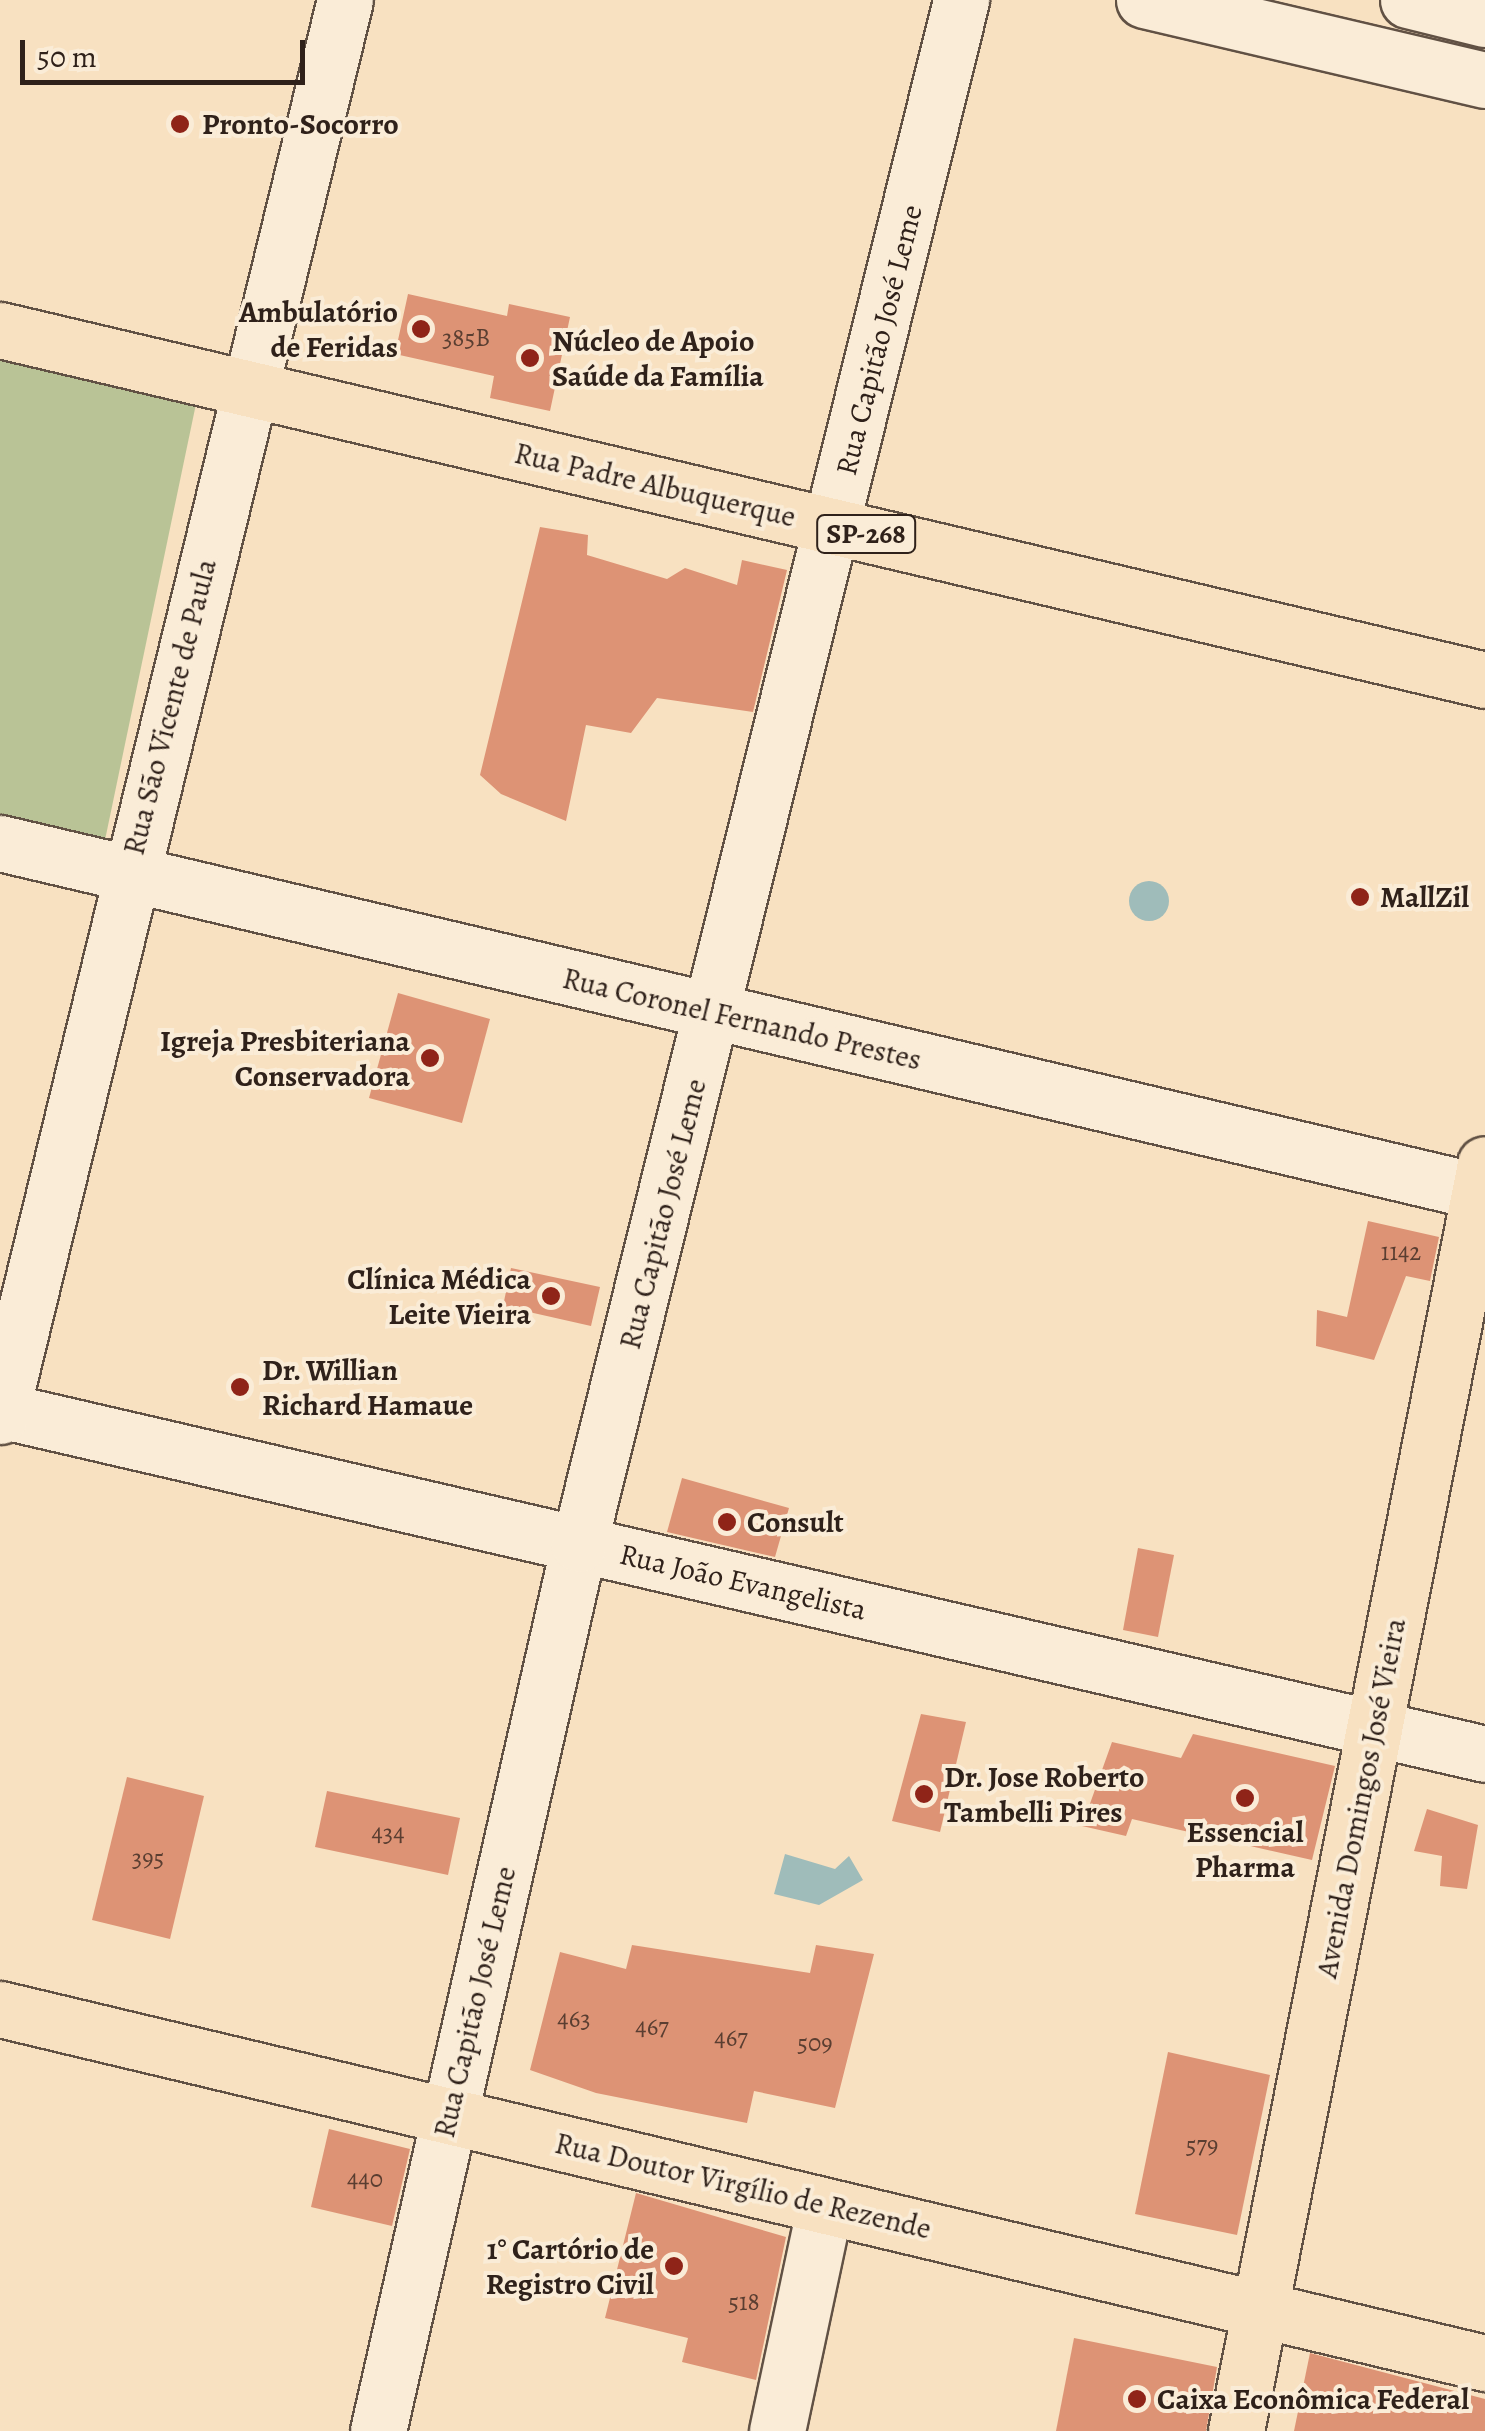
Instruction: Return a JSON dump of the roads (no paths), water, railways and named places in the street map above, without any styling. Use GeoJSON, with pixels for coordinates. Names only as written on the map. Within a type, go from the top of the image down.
{"type":"FeatureCollection","features":[{"type":"Feature","properties":{"kind":"main road","name":"Rua Padre Albuquerque"},"geometry":{"type":"LineString","coordinates":[[0,330],[1485,680]]}},
{"type":"Feature","properties":{"kind":"main road","name":"Avenida Domingos José Vieira"},"geometry":{"type":"LineString","coordinates":[[1236,2431],[1483,1183]]}},
{"type":"Feature","properties":{"kind":"main road","name":"Rua Doutor Virgílio de Rezende"},"geometry":{"type":"LineString","coordinates":[[0,2010],[1485,2363]]}},
{"type":"Feature","properties":{"kind":"street","name":"Rua São Vicente de Paula"},"geometry":{"type":"LineString","coordinates":[[0,1412],[130,872],[217,383],[345,0]]}},
{"type":"Feature","properties":{"kind":"street","name":"Rua Capitão José Leme"},"geometry":{"type":"LineString","coordinates":[[378,2431],[579,1544],[962,0]]}},
{"type":"Feature","properties":{"kind":"street"},"geometry":{"type":"LineString","coordinates":[[1144,0],[1485,80]]}},
{"type":"Feature","properties":{"kind":"street"},"geometry":{"type":"LineString","coordinates":[[1408,0],[1485,19]]}},
{"type":"Feature","properties":{"kind":"street"},"geometry":{"type":"LineString","coordinates":[[217,383],[292,81]]}},
{"type":"Feature","properties":{"kind":"street","name":"Rua Coronel Fernando Prestes"},"geometry":{"type":"LineString","coordinates":[[0,843],[713,1014],[1483,1183]]}},
{"type":"Feature","properties":{"kind":"street","name":"Rua João Evangelista"},"geometry":{"type":"LineString","coordinates":[[0,1412],[1485,1754]]}},
{"type":"Feature","properties":{"kind":"street"},"geometry":{"type":"LineString","coordinates":[[777,2431],[825,2206]]}},
{"type":"Feature","properties":{"kind":"water"},"geometry":{"type":"Polygon","coordinates":[[[1149,881],[1163,887],[1169,901],[1163,915],[1149,921],[1135,915],[1129,901],[1135,887],[1149,881]]]}},
{"type":"Feature","properties":{"kind":"water"},"geometry":{"type":"Polygon","coordinates":[[[785,1854],[835,1869],[849,1856],[863,1880],[819,1905],[774,1894],[785,1854]]]}},
{"type":"Feature","properties":{"kind":"place","name":"Pronto-Socorro"},"geometry":{"type":"Point","coordinates":[180,124]}},
{"type":"Feature","properties":{"kind":"place","name":"Ambulatório de Feridas"},"geometry":{"type":"Point","coordinates":[421,329]}},
{"type":"Feature","properties":{"kind":"place","name":"Núcleo de Apoio Saúde da Família"},"geometry":{"type":"Point","coordinates":[530,358]}},
{"type":"Feature","properties":{"kind":"place","name":"MallZil"},"geometry":{"type":"Point","coordinates":[1360,897]}},
{"type":"Feature","properties":{"kind":"place","name":"Igreja Presbiteriana Conservadora"},"geometry":{"type":"Point","coordinates":[430,1058]}},
{"type":"Feature","properties":{"kind":"place","name":"Clínica Médica Leite Vieira"},"geometry":{"type":"Point","coordinates":[551,1296]}},
{"type":"Feature","properties":{"kind":"place","name":"Dr. Willian Richard Hamaue"},"geometry":{"type":"Point","coordinates":[240,1387]}},
{"type":"Feature","properties":{"kind":"place","name":"Consult"},"geometry":{"type":"Point","coordinates":[727,1522]}},
{"type":"Feature","properties":{"kind":"place","name":"Dr. Jose Roberto Tambelli Pires"},"geometry":{"type":"Point","coordinates":[924,1794]}},
{"type":"Feature","properties":{"kind":"place","name":"Essencial Pharma"},"geometry":{"type":"Point","coordinates":[1245,1798]}},
{"type":"Feature","properties":{"kind":"place","name":"1° Cartório de Registro Civil"},"geometry":{"type":"Point","coordinates":[674,2266]}},
{"type":"Feature","properties":{"kind":"place","name":"Caixa Econômica Federal"},"geometry":{"type":"Point","coordinates":[1137,2399]}}]}
